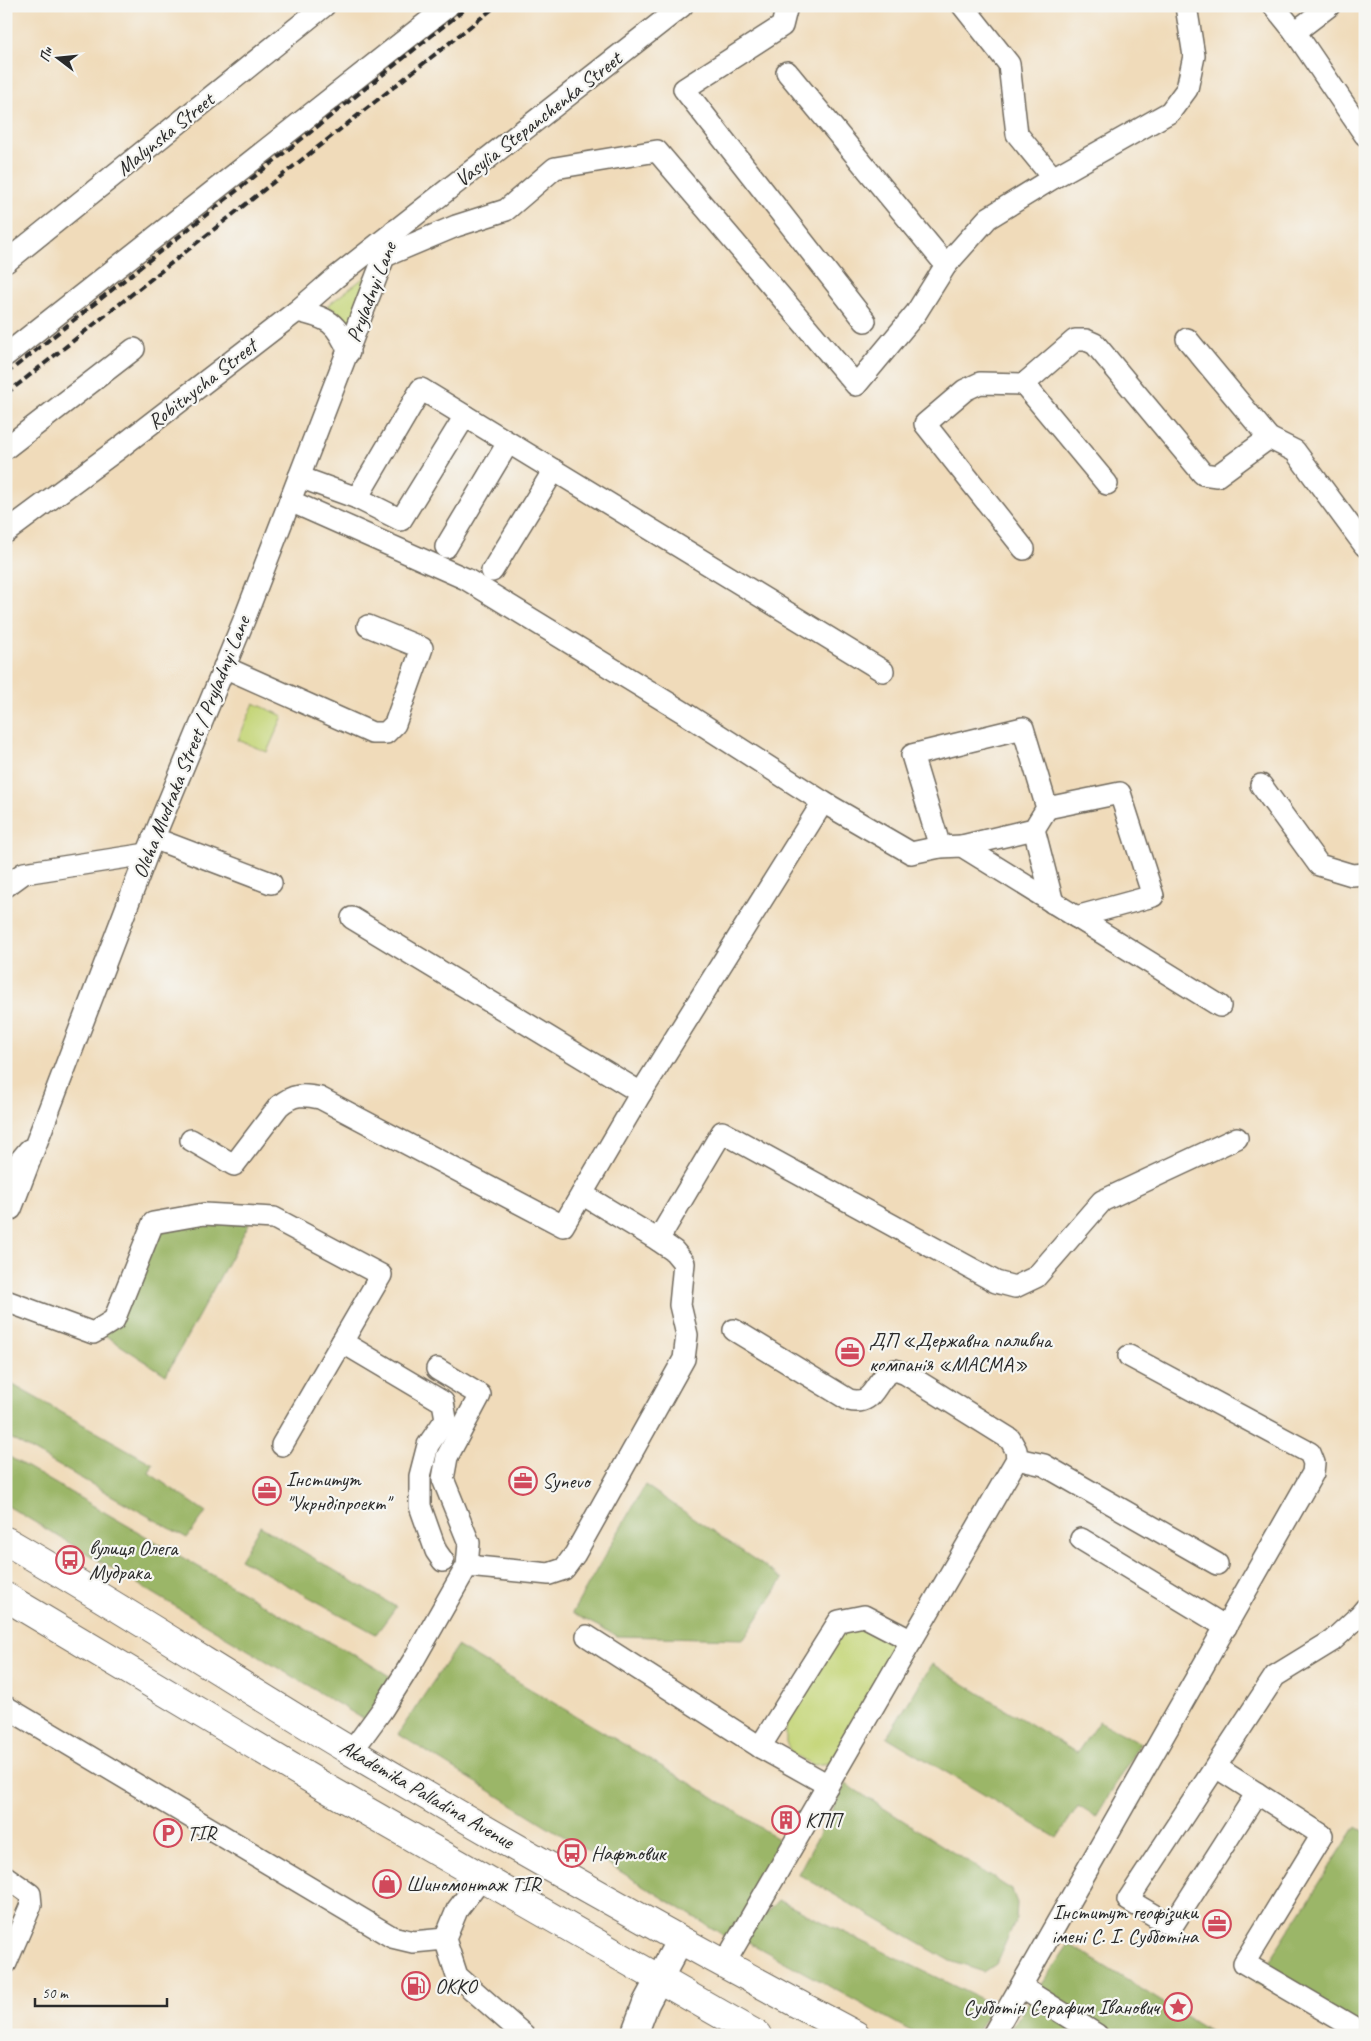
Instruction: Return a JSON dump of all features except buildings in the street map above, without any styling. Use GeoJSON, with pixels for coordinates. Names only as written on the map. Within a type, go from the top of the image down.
{"type":"FeatureCollection","features":[{"type":"Feature","properties":{"kind":"highway","name":"Akademika Palladina Avenue"},"geometry":{"type":"LineString","coordinates":[[6,1541],[61,1572],[352,1751],[680,1940],[856,2035]]}},
{"type":"Feature","properties":{"kind":"highway","name":"Akademika Palladina Avenue"},"geometry":{"type":"LineString","coordinates":[[6,1597],[194,1710],[757,2035]]}},
{"type":"Feature","properties":{"kind":"main road"},"geometry":{"type":"LineString","coordinates":[[634,2035],[659,1977],[680,1940]]}},
{"type":"Feature","properties":{"kind":"street","name":"Malynska Street"},"geometry":{"type":"LineString","coordinates":[[6,262],[324,6]]}},
{"type":"Feature","properties":{"kind":"street"},"geometry":{"type":"LineString","coordinates":[[6,355],[448,6]]}},
{"type":"Feature","properties":{"kind":"street","name":"Vasylia Stepanchenka Street"},"geometry":{"type":"LineString","coordinates":[[394,231],[682,6]]}},
{"type":"Feature","properties":{"kind":"street"},"geometry":{"type":"LineString","coordinates":[[787,6],[782,26],[684,89],[865,321]]}},
{"type":"Feature","properties":{"kind":"street"},"geometry":{"type":"LineString","coordinates":[[963,6],[1009,64],[1017,134],[1053,178]]}},
{"type":"Feature","properties":{"kind":"street"},"geometry":{"type":"LineString","coordinates":[[385,256],[456,226],[506,210],[554,168],[657,151],[856,385],[916,313],[946,265],[988,218],[1053,178],[1170,112],[1187,89],[1194,56],[1186,6]]}},
{"type":"Feature","properties":{"kind":"street"},"geometry":{"type":"LineString","coordinates":[[1274,6],[1295,32],[1365,135]]}},
{"type":"Feature","properties":{"kind":"street"},"geometry":{"type":"LineString","coordinates":[[1295,32],[1329,6]]}},
{"type":"Feature","properties":{"kind":"street"},"geometry":{"type":"LineString","coordinates":[[787,72],[946,265]]}},
{"type":"Feature","properties":{"kind":"street","name":"Pryladnyi Lane"},"geometry":{"type":"LineString","coordinates":[[349,352],[394,231]]}},
{"type":"Feature","properties":{"kind":"street","name":"Robitnycha Street"},"geometry":{"type":"LineString","coordinates":[[6,532],[118,449],[297,311],[394,231]]}},
{"type":"Feature","properties":{"kind":"street"},"geometry":{"type":"LineString","coordinates":[[297,311],[320,316],[332,324],[341,334],[349,352]]}},
{"type":"Feature","properties":{"kind":"street"},"geometry":{"type":"LineString","coordinates":[[1187,339],[1269,438],[1295,451],[1365,546]]}},
{"type":"Feature","properties":{"kind":"street"},"geometry":{"type":"LineString","coordinates":[[1024,549],[926,424],[965,390],[980,383],[1024,384],[1075,340],[1086,340],[1095,344],[1203,474],[1216,476],[1269,438]]}},
{"type":"Feature","properties":{"kind":"street"},"geometry":{"type":"LineString","coordinates":[[6,448],[134,348]]}},
{"type":"Feature","properties":{"kind":"street","name":"Oleha Mudraka Street / Pryladnyi Lane"},"geometry":{"type":"LineString","coordinates":[[36,1142],[150,846],[224,667],[349,352]]}},
{"type":"Feature","properties":{"kind":"street"},"geometry":{"type":"LineString","coordinates":[[1024,384],[1107,484]]}},
{"type":"Feature","properties":{"kind":"street"},"geometry":{"type":"LineString","coordinates":[[357,498],[421,389],[883,671]]}},
{"type":"Feature","properties":{"kind":"street"},"geometry":{"type":"LineString","coordinates":[[299,478],[357,498],[401,520],[465,416]]}},
{"type":"Feature","properties":{"kind":"street"},"geometry":{"type":"LineString","coordinates":[[446,547],[508,443]]}},
{"type":"Feature","properties":{"kind":"street"},"geometry":{"type":"LineString","coordinates":[[492,571],[554,470]]}},
{"type":"Feature","properties":{"kind":"street"},"geometry":{"type":"LineString","coordinates":[[290,501],[466,579],[684,712],[823,802],[911,852],[940,847],[962,846],[1034,829],[1047,808],[1120,792],[1153,896],[1076,917]]}},
{"type":"Feature","properties":{"kind":"street"},"geometry":{"type":"LineString","coordinates":[[224,667],[372,733],[386,733],[394,724],[422,648],[368,626]]}},
{"type":"Feature","properties":{"kind":"street"},"geometry":{"type":"LineString","coordinates":[[940,847],[912,755],[1023,728],[1047,808]]}},
{"type":"Feature","properties":{"kind":"street"},"geometry":{"type":"LineString","coordinates":[[1261,785],[1319,865],[1352,875],[1365,874]]}},
{"type":"Feature","properties":{"kind":"street"},"geometry":{"type":"LineString","coordinates":[[191,1140],[234,1165],[279,1106],[297,1095],[308,1095],[320,1098],[563,1226],[641,1093],[823,802]]}},
{"type":"Feature","properties":{"kind":"street"},"geometry":{"type":"LineString","coordinates":[[1034,829],[1053,902]]}},
{"type":"Feature","properties":{"kind":"street"},"geometry":{"type":"LineString","coordinates":[[6,886],[24,873],[150,846],[271,883]]}},
{"type":"Feature","properties":{"kind":"street"},"geometry":{"type":"LineString","coordinates":[[962,846],[1220,1006]]}},
{"type":"Feature","properties":{"kind":"street"},"geometry":{"type":"LineString","coordinates":[[352,918],[641,1093]]}},
{"type":"Feature","properties":{"kind":"street"},"geometry":{"type":"LineString","coordinates":[[658,1240],[722,1132],[996,1282],[1015,1287],[1036,1277],[1102,1201],[1237,1138]]}},
{"type":"Feature","properties":{"kind":"street"},"geometry":{"type":"LineString","coordinates":[[6,1172],[13,1169],[36,1142]]}},
{"type":"Feature","properties":{"kind":"street"},"geometry":{"type":"LineString","coordinates":[[7,1212],[36,1142]]}},
{"type":"Feature","properties":{"kind":"street"},"geometry":{"type":"LineString","coordinates":[[467,1566],[549,1574],[564,1569],[575,1554],[684,1359],[687,1335],[680,1305],[684,1263],[674,1251],[658,1240],[582,1194]]}},
{"type":"Feature","properties":{"kind":"street"},"geometry":{"type":"LineString","coordinates":[[6,1301],[93,1333],[114,1320],[153,1223],[204,1214],[274,1218],[381,1275],[282,1445]]}},
{"type":"Feature","properties":{"kind":"street"},"geometry":{"type":"LineString","coordinates":[[724,1964],[1017,1459],[1016,1450],[1010,1439],[906,1374],[895,1370],[887,1373],[868,1398],[859,1403],[849,1400],[734,1330]]}},
{"type":"Feature","properties":{"kind":"street"},"geometry":{"type":"LineString","coordinates":[[342,1342],[443,1402],[446,1419],[428,1445],[420,1476],[420,1506],[436,1551],[443,1561]]}},
{"type":"Feature","properties":{"kind":"street"},"geometry":{"type":"LineString","coordinates":[[993,2035],[1313,1473],[1314,1463],[1310,1454],[1129,1356]]}},
{"type":"Feature","properties":{"kind":"street"},"geometry":{"type":"LineString","coordinates":[[352,1751],[382,1710],[408,1669],[467,1566],[469,1543],[443,1479],[447,1457],[480,1396],[437,1369]]}},
{"type":"Feature","properties":{"kind":"street"},"geometry":{"type":"LineString","coordinates":[[1017,1459],[1044,1465],[1217,1564]]}},
{"type":"Feature","properties":{"kind":"street"},"geometry":{"type":"LineString","coordinates":[[1081,1539],[1226,1627]]}},
{"type":"Feature","properties":{"kind":"street"},"geometry":{"type":"LineString","coordinates":[[1257,1793],[1172,1926],[1128,1900],[1275,1676],[1332,1641],[1365,1609]]}},
{"type":"Feature","properties":{"kind":"street"},"geometry":{"type":"LineString","coordinates":[[760,1747],[839,1622],[864,1616],[912,1640]]}},
{"type":"Feature","properties":{"kind":"street"},"geometry":{"type":"LineString","coordinates":[[587,1636],[760,1747],[828,1786]]}},
{"type":"Feature","properties":{"kind":"street"},"geometry":{"type":"LineString","coordinates":[[6,1707],[392,1937],[413,1942],[445,1939]]}},
{"type":"Feature","properties":{"kind":"street"},"geometry":{"type":"LineString","coordinates":[[1216,1767],[1322,1835],[1244,1963],[1365,2034]]}},
{"type":"Feature","properties":{"kind":"street"},"geometry":{"type":"LineString","coordinates":[[6,1877],[20,1885],[30,1894],[32,1905],[14,1928],[6,1963]]}},
{"type":"Feature","properties":{"kind":"street"},"geometry":{"type":"LineString","coordinates":[[482,1877],[457,1910],[445,1939],[457,1976],[524,2035]]}},
{"type":"Feature","properties":{"kind":"street"},"geometry":{"type":"LineString","coordinates":[[1021,1987],[1097,2035]]}},
{"type":"Feature","properties":{"kind":"green space"},"geometry":{"type":"Polygon","coordinates":[[[375,269],[351,329],[342,315],[327,306],[375,269]]]}},
{"type":"Feature","properties":{"kind":"green space"},"geometry":{"type":"Polygon","coordinates":[[[254,703],[283,716],[267,752],[238,740],[254,703]]]}},
{"type":"Feature","properties":{"kind":"green space"},"geometry":{"type":"Polygon","coordinates":[[[202,1221],[249,1224],[166,1375],[103,1334],[159,1229],[202,1221]]]}},
{"type":"Feature","properties":{"kind":"green space"},"geometry":{"type":"Polygon","coordinates":[[[6,1381],[153,1464],[149,1473],[206,1512],[187,1538],[6,1436],[6,1381]]]}},
{"type":"Feature","properties":{"kind":"green space"},"geometry":{"type":"Polygon","coordinates":[[[6,1455],[391,1677],[365,1720],[6,1505],[6,1455]]]}},
{"type":"Feature","properties":{"kind":"green space"},"geometry":{"type":"Polygon","coordinates":[[[645,1485],[783,1579],[744,1639],[617,1636],[572,1613],[645,1485]]]}},
{"type":"Feature","properties":{"kind":"green space"},"geometry":{"type":"Polygon","coordinates":[[[260,1526],[396,1607],[376,1634],[240,1559],[260,1526]]]}},
{"type":"Feature","properties":{"kind":"green space"},"geometry":{"type":"Polygon","coordinates":[[[871,1623],[889,1636],[895,1659],[831,1763],[814,1765],[792,1755],[786,1742],[786,1724],[836,1637],[851,1624],[871,1623]]]}},
{"type":"Feature","properties":{"kind":"green space"},"geometry":{"type":"Polygon","coordinates":[[[457,1646],[712,1796],[786,1844],[728,1938],[398,1734],[457,1646]]]}},
{"type":"Feature","properties":{"kind":"green space"},"geometry":{"type":"Polygon","coordinates":[[[932,1664],[1077,1753],[1099,1721],[1140,1743],[1096,1817],[1078,1806],[1057,1838],[887,1737],[932,1664]]]}},
{"type":"Feature","properties":{"kind":"green space"},"geometry":{"type":"Polygon","coordinates":[[[846,1784],[1012,1890],[1017,1903],[1016,1919],[996,1964],[984,1972],[950,1961],[798,1874],[846,1784]]]}},
{"type":"Feature","properties":{"kind":"green space"},"geometry":{"type":"Polygon","coordinates":[[[1356,1826],[1365,1833],[1365,2035],[1256,1982],[1356,1826]]]}},
{"type":"Feature","properties":{"kind":"green space"},"geometry":{"type":"Polygon","coordinates":[[[778,1900],[993,2005],[975,2035],[918,2035],[743,1939],[778,1900]]]}},
{"type":"Feature","properties":{"kind":"green space"},"geometry":{"type":"Polygon","coordinates":[[[1069,1944],[1215,2035],[1006,2035],[1069,1944]]]}},
{"type":"Feature","properties":{"kind":"railway"},"geometry":{"type":"LineString","coordinates":[[6,374],[469,6]]}},
{"type":"Feature","properties":{"kind":"railway"},"geometry":{"type":"LineString","coordinates":[[6,394],[496,6]]}},
{"type":"Feature","properties":{"kind":"place","name":"ДП «Державна паливна компанія «МАСМА»"},"geometry":{"type":"Point","coordinates":[850,1352]}},
{"type":"Feature","properties":{"kind":"place","name":"Synevo"},"geometry":{"type":"Point","coordinates":[523,1481]}},
{"type":"Feature","properties":{"kind":"place","name":"Інститут \"Укрндіпроект\""},"geometry":{"type":"Point","coordinates":[267,1491]}},
{"type":"Feature","properties":{"kind":"place","name":"вулиця Олега Мудрака"},"geometry":{"type":"Point","coordinates":[70,1560]}},
{"type":"Feature","properties":{"kind":"place","name":"КПП"},"geometry":{"type":"Point","coordinates":[786,1820]}},
{"type":"Feature","properties":{"kind":"place","name":"TIR"},"geometry":{"type":"Point","coordinates":[168,1833]}},
{"type":"Feature","properties":{"kind":"place","name":"Нафтовик"},"geometry":{"type":"Point","coordinates":[572,1853]}},
{"type":"Feature","properties":{"kind":"place","name":"Шиномонтаж TIR"},"geometry":{"type":"Point","coordinates":[387,1884]}},
{"type":"Feature","properties":{"kind":"place","name":"Інститут геофізики імені С. І. Субботіна"},"geometry":{"type":"Point","coordinates":[1217,1924]}},
{"type":"Feature","properties":{"kind":"place","name":"OKKO"},"geometry":{"type":"Point","coordinates":[416,1986]}},
{"type":"Feature","properties":{"kind":"place","name":"Субботін Серафим Іванович"},"geometry":{"type":"Point","coordinates":[1178,2007]}}]}
